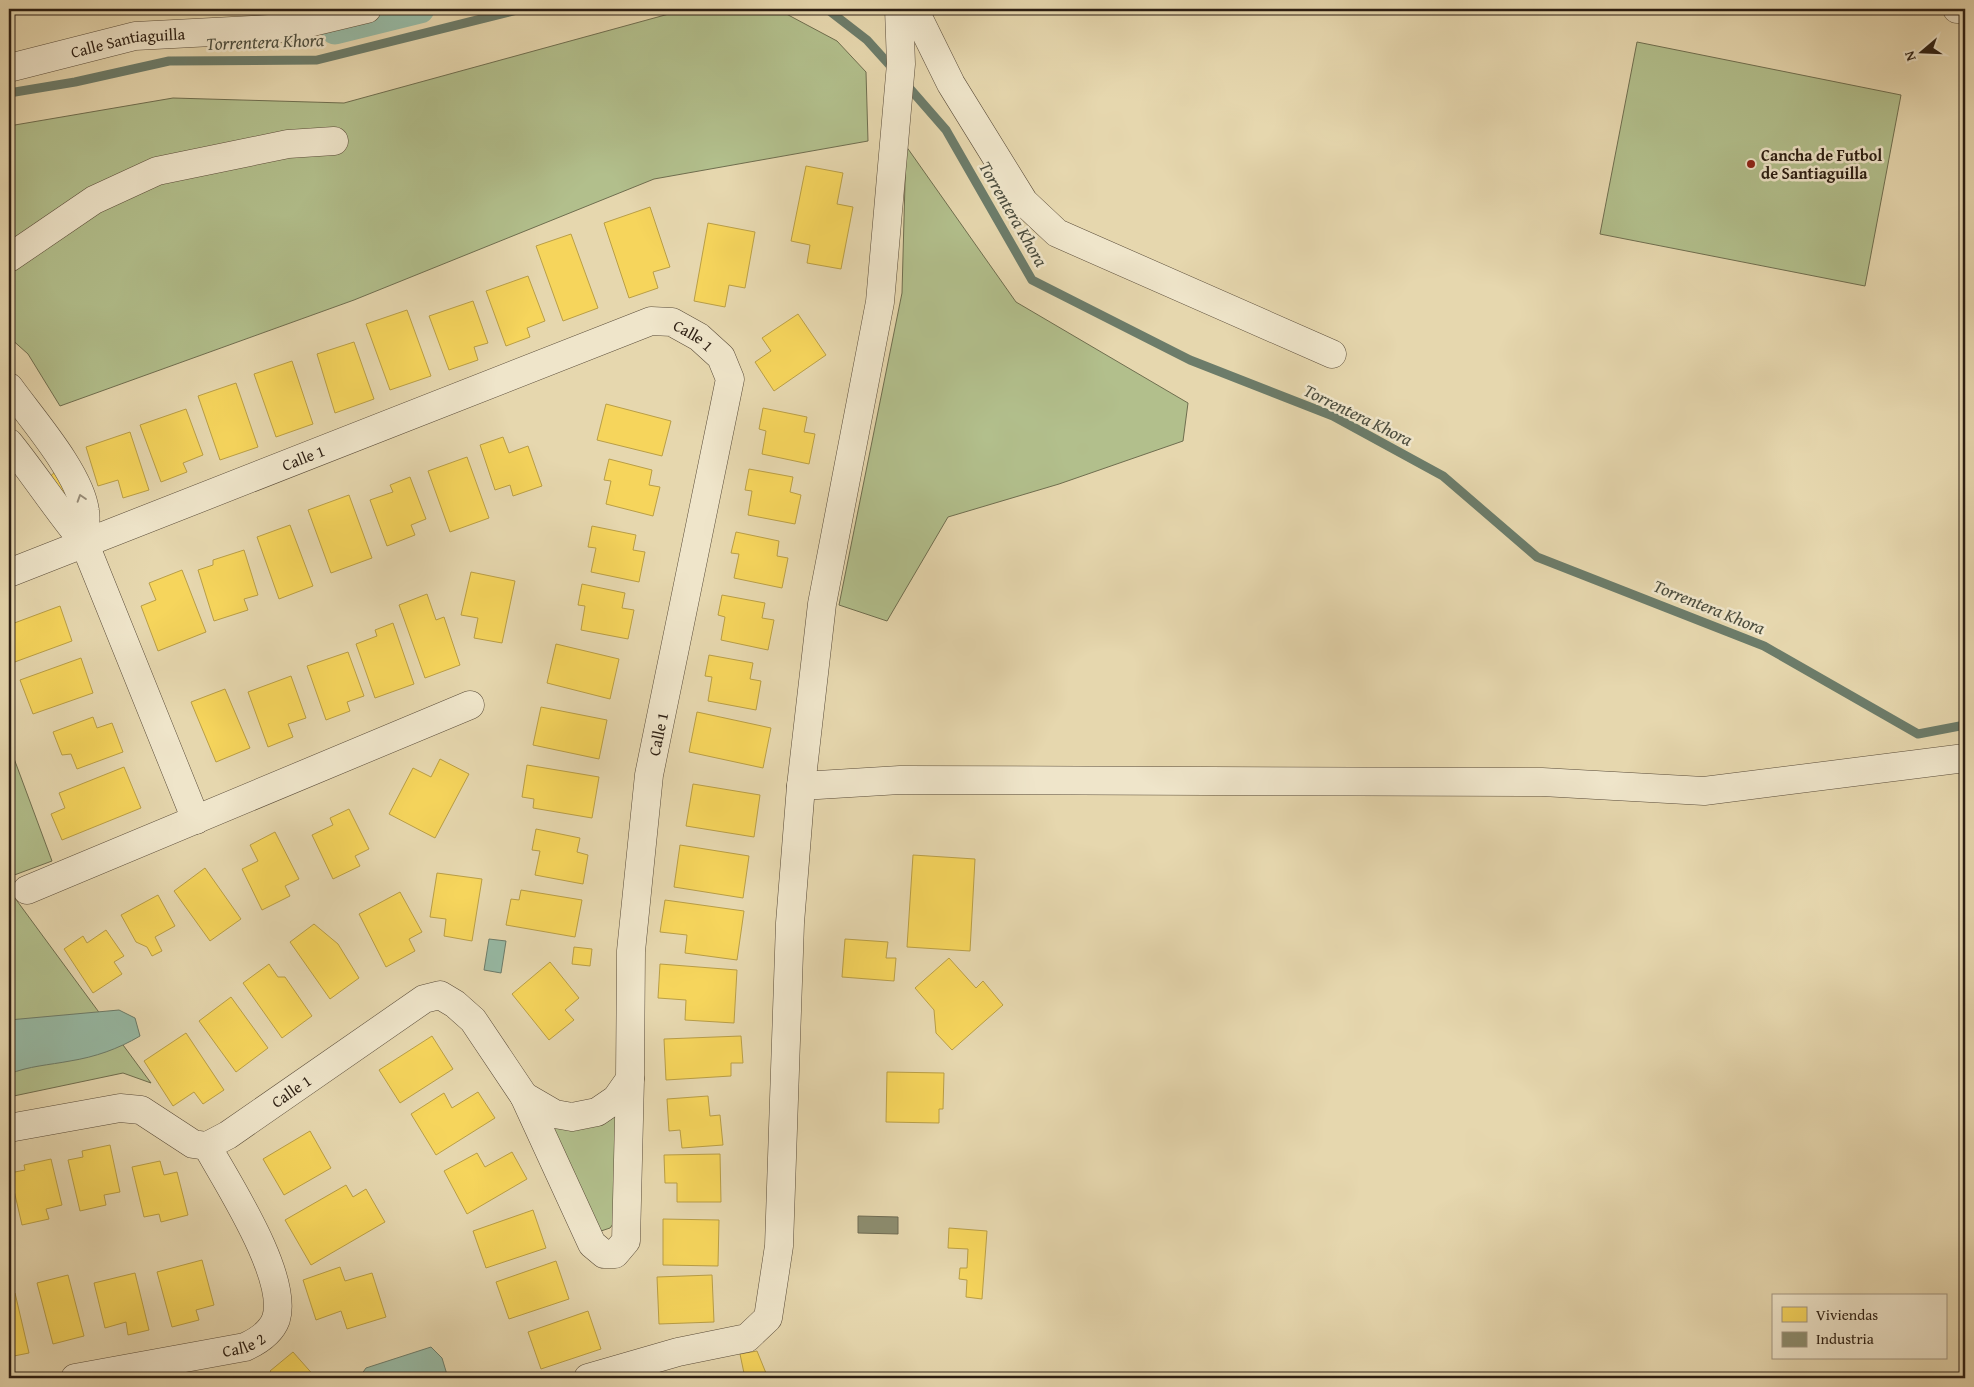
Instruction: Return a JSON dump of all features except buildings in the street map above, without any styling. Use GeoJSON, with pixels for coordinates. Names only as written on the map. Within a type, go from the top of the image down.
{"type":"FeatureCollection","features":[{"type":"Feature","properties":{"kind":"street","name":"Calle Santiaguilla"},"geometry":{"type":"LineString","coordinates":[[9,68],[136,36],[288,28],[367,9]]}},
{"type":"Feature","properties":{"kind":"street"},"geometry":{"type":"LineString","coordinates":[[588,1378],[678,1352],[747,1338],[768,1318],[779,1246],[790,923],[801,786],[822,604],[880,302],[897,112],[900,64],[899,9]]}},
{"type":"Feature","properties":{"kind":"street"},"geometry":{"type":"LineString","coordinates":[[914,9],[950,84],[1024,202],[1057,233],[1332,354]]}},
{"type":"Feature","properties":{"kind":"street"},"geometry":{"type":"LineString","coordinates":[[1957,9],[1965,9]]}},
{"type":"Feature","properties":{"kind":"street"},"geometry":{"type":"LineString","coordinates":[[9,258],[94,200],[157,171],[288,144],[334,141]]}},
{"type":"Feature","properties":{"kind":"street","name":"Calle 1"},"geometry":{"type":"LineString","coordinates":[[9,573],[651,321],[672,322],[699,337],[721,357],[730,379],[649,774],[631,950],[626,1242],[615,1254],[604,1254],[592,1244],[524,1096],[473,1020],[455,1004],[440,995],[424,999],[228,1135],[207,1146]]}},
{"type":"Feature","properties":{"kind":"street"},"geometry":{"type":"LineString","coordinates":[[9,387],[62,459],[78,490],[85,511],[84,542]]}},
{"type":"Feature","properties":{"kind":"street"},"geometry":{"type":"LineString","coordinates":[[12,447],[32,445],[41,432]]}},
{"type":"Feature","properties":{"kind":"street"},"geometry":{"type":"LineString","coordinates":[[12,447],[33,472],[56,508],[84,542],[196,820]]}},
{"type":"Feature","properties":{"kind":"street"},"geometry":{"type":"LineString","coordinates":[[26,890],[470,705]]}},
{"type":"Feature","properties":{"kind":"street"},"geometry":{"type":"LineString","coordinates":[[801,786],[900,780],[1542,782],[1704,791],[1965,758]]}},
{"type":"Feature","properties":{"kind":"street","name":"Calle 1"},"geometry":{"type":"LineString","coordinates":[[524,1096],[555,1114],[572,1117],[597,1112],[616,1099],[630,1079]]}},
{"type":"Feature","properties":{"kind":"street"},"geometry":{"type":"LineString","coordinates":[[9,1128],[120,1108],[141,1110],[193,1144],[207,1146]]}},
{"type":"Feature","properties":{"kind":"street","name":"Calle 2"},"geometry":{"type":"LineString","coordinates":[[76,1378],[245,1347],[262,1339],[276,1319],[276,1288],[264,1249],[207,1146]]}},
{"type":"Feature","properties":{"kind":"shaded area"},"geometry":{"type":"Polygon","coordinates":[[[687,9],[777,9],[837,41],[866,72],[868,141],[654,179],[354,300],[60,406],[28,354],[9,337],[9,126],[173,98],[344,103],[687,9]]]}},
{"type":"Feature","properties":{"kind":"shaded area","name":"Cancha de Futbol de Santiaguilla"},"geometry":{"type":"Polygon","coordinates":[[[1637,42],[1901,95],[1865,286],[1600,234],[1637,42]]]}},
{"type":"Feature","properties":{"kind":"shaded area"},"geometry":{"type":"Polygon","coordinates":[[[906,146],[1016,302],[1188,403],[1183,441],[1059,484],[948,517],[887,621],[839,605],[902,293],[906,146]]]}},
{"type":"Feature","properties":{"kind":"shaded area"},"geometry":{"type":"Polygon","coordinates":[[[9,745],[52,861],[9,877],[9,745]]]}},
{"type":"Feature","properties":{"kind":"shaded area"},"geometry":{"type":"Polygon","coordinates":[[[9,890],[151,1083],[123,1073],[9,1097],[9,890]]]}},
{"type":"Feature","properties":{"kind":"shaded area"},"geometry":{"type":"Polygon","coordinates":[[[489,939],[506,941],[501,973],[484,970],[489,939]]]}},
{"type":"Feature","properties":{"kind":"shaded area"},"geometry":{"type":"Polygon","coordinates":[[[119,1010],[135,1018],[140,1036],[115,1049],[97,1055],[32,1067],[9,1074],[9,1020],[119,1010]]]}},
{"type":"Feature","properties":{"kind":"shaded area"},"geometry":{"type":"Polygon","coordinates":[[[621,1107],[617,1219],[610,1228],[601,1231],[543,1122],[621,1107]]]}},
{"type":"Feature","properties":{"kind":"shaded area"},"geometry":{"type":"Polygon","coordinates":[[[431,1347],[442,1358],[448,1378],[359,1378],[366,1368],[431,1347]]]}},
{"type":"Feature","properties":{"kind":"waterway"},"geometry":{"type":"LineString","coordinates":[[335,30],[420,9]]}},
{"type":"Feature","properties":{"kind":"waterway","name":"Torrentera Khora"},"geometry":{"type":"LineString","coordinates":[[9,93],[75,82],[169,61],[317,60],[521,9]]}},
{"type":"Feature","properties":{"kind":"waterway","name":"Torrentera Khora"},"geometry":{"type":"LineString","coordinates":[[827,9],[867,40],[895,71]]}},
{"type":"Feature","properties":{"kind":"waterway","name":"Torrentera Khora"},"geometry":{"type":"LineString","coordinates":[[905,83],[946,130],[1032,280],[1190,360],[1333,416],[1443,476],[1537,557],[1764,646],[1918,734],[1965,725]]}},
{"type":"Feature","properties":{"kind":"place","name":"Cancha de Futbol de Santiaguilla"},"geometry":{"type":"Point","coordinates":[1751,164]}}]}
